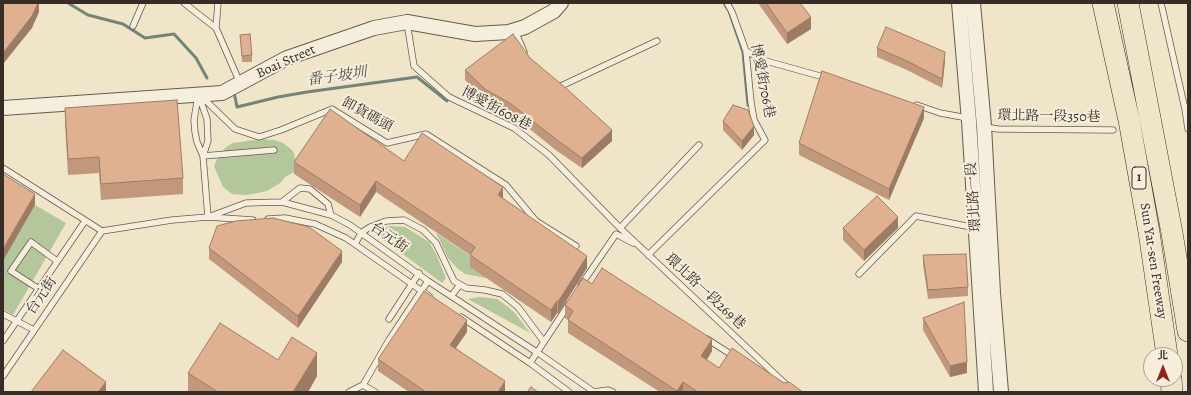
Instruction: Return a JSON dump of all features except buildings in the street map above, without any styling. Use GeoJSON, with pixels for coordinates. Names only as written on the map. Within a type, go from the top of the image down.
{"type":"FeatureCollection","features":[{"type":"Feature","properties":{"kind":"highway","name":"Sun Yat-sen Freeway"},"geometry":{"type":"LineString","coordinates":[[1103,3],[1129,120],[1149,232],[1166,347]]}},
{"type":"Feature","properties":{"kind":"highway","name":"Sun Yat-sen Freeway"},"geometry":{"type":"LineString","coordinates":[[1128,3],[1172,233],[1188,331]]}},
{"type":"Feature","properties":{"kind":"street","name":"Boai Street"},"geometry":{"type":"LineString","coordinates":[[3,108],[222,93],[287,58],[374,28],[407,22],[475,34],[509,32],[525,27],[554,11],[561,3]]}},
{"type":"Feature","properties":{"kind":"street","name":"環北路一段"},"geometry":{"type":"LineString","coordinates":[[959,3],[970,122],[986,392]]}},
{"type":"Feature","properties":{"kind":"street","name":"環北路一段"},"geometry":{"type":"LineString","coordinates":[[973,3],[984,126],[1001,392]]}},
{"type":"Feature","properties":{"kind":"lane"},"geometry":{"type":"LineString","coordinates":[[133,26],[142,3]]}},
{"type":"Feature","properties":{"kind":"lane"},"geometry":{"type":"LineString","coordinates":[[184,3],[216,28]]}},
{"type":"Feature","properties":{"kind":"lane"},"geometry":{"type":"LineString","coordinates":[[218,3],[216,28],[240,83]]}},
{"type":"Feature","properties":{"kind":"lane","name":"博愛街706巷"},"geometry":{"type":"LineString","coordinates":[[727,3],[732,12],[746,51],[754,120],[765,140]]}},
{"type":"Feature","properties":{"kind":"lane"},"geometry":{"type":"LineString","coordinates":[[1161,3],[1187,109],[1188,129]]}},
{"type":"Feature","properties":{"kind":"lane","name":"博愛街608巷"},"geometry":{"type":"LineString","coordinates":[[407,22],[414,66],[449,97],[514,128],[550,155],[648,255]]}},
{"type":"Feature","properties":{"kind":"lane"},"geometry":{"type":"LineString","coordinates":[[515,30],[524,53],[529,58]]}},
{"type":"Feature","properties":{"kind":"lane"},"geometry":{"type":"LineString","coordinates":[[561,86],[656,41]]}},
{"type":"Feature","properties":{"kind":"lane"},"geometry":{"type":"LineString","coordinates":[[746,51],[766,60],[836,80]]}},
{"type":"Feature","properties":{"kind":"lane"},"geometry":{"type":"LineString","coordinates":[[555,82],[566,92]]}},
{"type":"Feature","properties":{"kind":"lane"},"geometry":{"type":"LineString","coordinates":[[199,94],[207,119],[208,141],[202,156]]}},
{"type":"Feature","properties":{"kind":"lane"},"geometry":{"type":"LineString","coordinates":[[199,94],[194,120],[197,142],[202,156],[208,217]]}},
{"type":"Feature","properties":{"kind":"lane","name":"卸貨碼頭"},"geometry":{"type":"LineString","coordinates":[[199,94],[235,130],[259,137],[332,109],[387,143],[426,134],[506,185],[536,221],[576,246]]}},
{"type":"Feature","properties":{"kind":"lane","name":"環北路一段350巷"},"geometry":{"type":"LineString","coordinates":[[914,104],[940,113],[962,117],[970,122],[998,129],[1113,130]]}},
{"type":"Feature","properties":{"kind":"lane","name":"環北路一段269巷"},"geometry":{"type":"LineString","coordinates":[[765,140],[648,255],[794,392]]}},
{"type":"Feature","properties":{"kind":"lane"},"geometry":{"type":"LineString","coordinates":[[620,228],[699,145]]}},
{"type":"Feature","properties":{"kind":"lane"},"geometry":{"type":"LineString","coordinates":[[202,156],[274,150]]}},
{"type":"Feature","properties":{"kind":"lane"},"geometry":{"type":"LineString","coordinates":[[3,168],[102,231]]}},
{"type":"Feature","properties":{"kind":"lane"},"geometry":{"type":"LineString","coordinates":[[282,202],[300,188],[310,189],[328,204],[331,215]]}},
{"type":"Feature","properties":{"kind":"lane","name":"台元街"},"geometry":{"type":"LineString","coordinates":[[208,217],[246,204],[282,202],[331,215],[361,233],[419,273],[428,281],[594,392]]}},
{"type":"Feature","properties":{"kind":"lane"},"geometry":{"type":"LineString","coordinates":[[859,274],[916,216],[976,228]]}},
{"type":"Feature","properties":{"kind":"lane","name":"台元街"},"geometry":{"type":"LineString","coordinates":[[3,376],[102,231],[172,220],[208,217],[246,220],[285,218],[315,224],[346,238],[438,302]]}},
{"type":"Feature","properties":{"kind":"lane"},"geometry":{"type":"LineString","coordinates":[[355,244],[361,233],[370,228],[386,221],[404,220],[423,230],[436,243],[454,281],[466,288],[502,294],[518,307],[544,342]]}},
{"type":"Feature","properties":{"kind":"lane","name":"台元街"},"geometry":{"type":"LineString","coordinates":[[3,341],[85,221]]}},
{"type":"Feature","properties":{"kind":"lane"},"geometry":{"type":"LineString","coordinates":[[578,291],[598,258],[616,234],[640,247]]}},
{"type":"Feature","properties":{"kind":"lane"},"geometry":{"type":"LineString","coordinates":[[39,289],[11,271],[31,242],[57,261]]}},
{"type":"Feature","properties":{"kind":"lane"},"geometry":{"type":"LineString","coordinates":[[389,319],[419,273]]}},
{"type":"Feature","properties":{"kind":"lane"},"geometry":{"type":"LineString","coordinates":[[349,392],[363,385],[389,340],[428,281]]}},
{"type":"Feature","properties":{"kind":"lane"},"geometry":{"type":"LineString","coordinates":[[451,296],[460,284]]}},
{"type":"Feature","properties":{"kind":"lane"},"geometry":{"type":"LineString","coordinates":[[530,363],[573,297]]}},
{"type":"Feature","properties":{"kind":"lane"},"geometry":{"type":"LineString","coordinates":[[3,314],[34,330]]}},
{"type":"Feature","properties":{"kind":"lane"},"geometry":{"type":"LineString","coordinates":[[457,315],[530,363],[569,392]]}},
{"type":"Feature","properties":{"kind":"lane"},"geometry":{"type":"LineString","coordinates":[[704,337],[742,362]]}},
{"type":"Feature","properties":{"kind":"lane"},"geometry":{"type":"LineString","coordinates":[[363,385],[375,392]]}},
{"type":"Feature","properties":{"kind":"lane"},"geometry":{"type":"LineString","coordinates":[[780,388],[786,392]]}},
{"type":"Feature","properties":{"kind":"lane"},"geometry":{"type":"LineString","coordinates":[[594,392],[608,390],[613,392]]}},
{"type":"Feature","properties":{"kind":"green space"},"geometry":{"type":"Polygon","coordinates":[[[262,139],[274,140],[283,143],[291,149],[294,153],[296,171],[285,177],[280,183],[267,191],[247,195],[232,194],[223,187],[214,166],[219,155],[226,147],[233,143],[262,139]]]}},
{"type":"Feature","properties":{"kind":"green space"},"geometry":{"type":"Polygon","coordinates":[[[35,205],[66,223],[13,315],[3,309],[3,261],[35,205]]]}},
{"type":"Feature","properties":{"kind":"green space"},"geometry":{"type":"Polygon","coordinates":[[[390,226],[405,227],[429,242],[436,254],[446,278],[442,283],[377,235],[378,230],[390,226]]]}},
{"type":"Feature","properties":{"kind":"green space"},"geometry":{"type":"Polygon","coordinates":[[[436,233],[475,259],[486,278],[465,274],[457,268],[448,258],[436,233]]]}},
{"type":"Feature","properties":{"kind":"green space"},"geometry":{"type":"Polygon","coordinates":[[[479,297],[497,299],[515,313],[530,333],[468,299],[479,297]]]}},
{"type":"Feature","properties":{"kind":"waterway","name":"番子坡圳"},"geometry":{"type":"LineString","coordinates":[[68,3],[88,15],[123,24],[145,38],[174,34],[196,58],[207,78]]}},
{"type":"Feature","properties":{"kind":"waterway"},"geometry":{"type":"LineString","coordinates":[[724,3],[729,11],[743,52],[748,105]]}},
{"type":"Feature","properties":{"kind":"waterway","name":"番子坡圳"},"geometry":{"type":"LineString","coordinates":[[234,92],[237,107],[307,92],[417,77],[447,101]]}}]}
